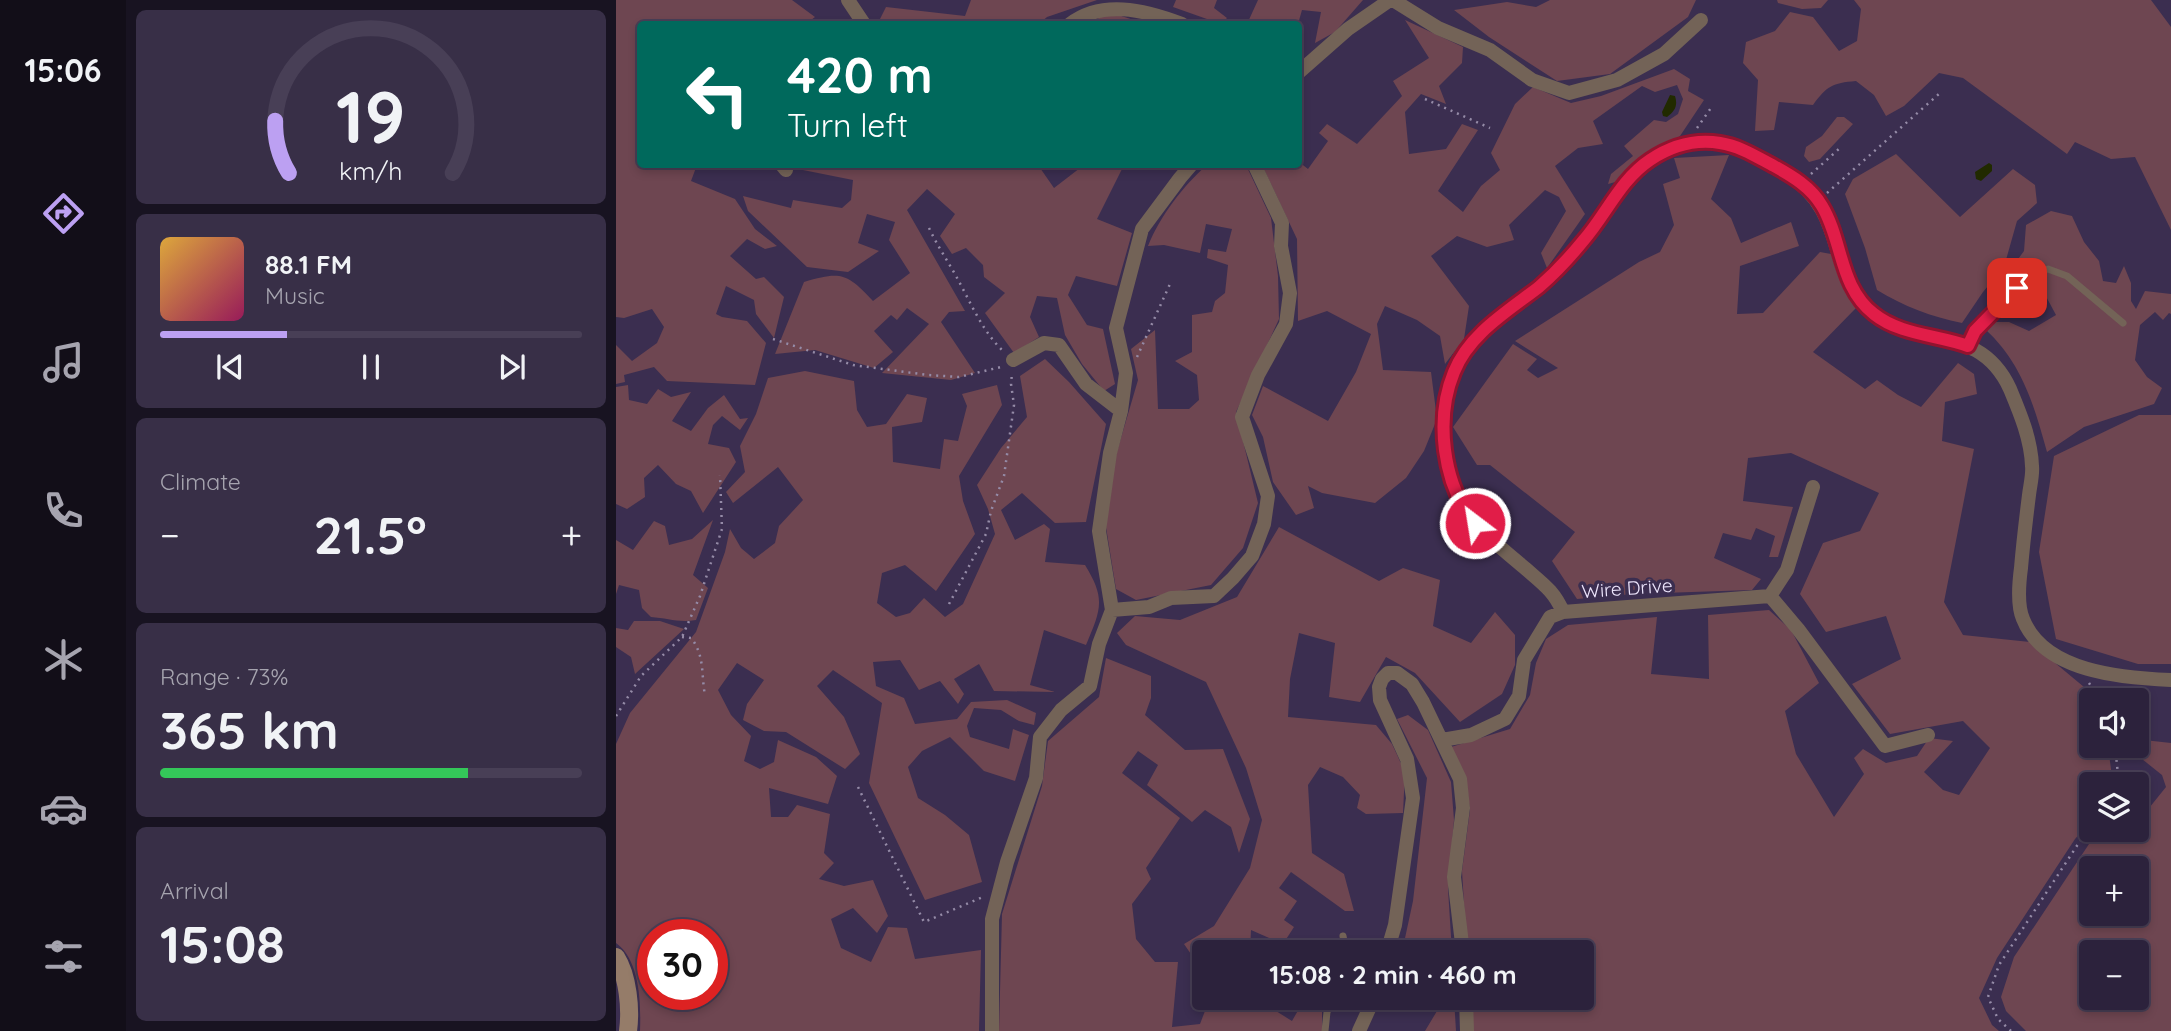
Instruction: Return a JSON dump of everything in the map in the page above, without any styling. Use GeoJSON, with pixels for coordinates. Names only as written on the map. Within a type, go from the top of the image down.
{"type":"FeatureCollection","features":[{"type":"Feature","properties":{"kind":"main road"},"geometry":{"type":"LineString","coordinates":[[616,957],[622,967],[630,1017],[628,1031]]}},
{"type":"Feature","properties":{"kind":"street"},"geometry":{"type":"LineString","coordinates":[[848,0],[862,21]]}},
{"type":"Feature","properties":{"kind":"street"},"geometry":{"type":"LineString","coordinates":[[1302,67],[1348,29],[1391,0],[1438,28],[1490,50],[1532,80],[1569,93],[1617,80],[1664,54],[1701,20]]}},
{"type":"Feature","properties":{"kind":"street"},"geometry":{"type":"LineString","coordinates":[[1072,21],[1093,4],[1117,2],[1174,21]]}},
{"type":"Feature","properties":{"kind":"street"},"geometry":{"type":"LineString","coordinates":[[1563,612],[1555,594],[1498,545],[1463,509],[1446,457],[1444,418],[1453,372],[1463,352],[1493,322],[1541,285],[1582,243],[1635,171],[1686,143],[1721,143],[1748,152],[1801,183],[1818,201],[1832,228],[1853,292],[1875,316],[1931,338],[1949,339],[1980,350],[2002,374],[2023,420],[2032,467],[2020,573],[2022,616],[2031,634],[2056,657],[2082,667],[2171,680]]}},
{"type":"Feature","properties":{"kind":"street"},"geometry":{"type":"LineString","coordinates":[[992,1031],[992,919],[1007,862],[1036,778],[1040,737],[1061,710],[1090,686],[1099,644],[1112,610],[1099,531],[1110,453],[1121,411],[1126,373],[1116,328],[1142,229],[1189,168]]}},
{"type":"Feature","properties":{"kind":"street"},"geometry":{"type":"LineString","coordinates":[[1112,610],[1149,607],[1171,598],[1214,596],[1234,579],[1252,556],[1264,524],[1268,496],[1242,417],[1258,375],[1286,324],[1290,293],[1281,246],[1282,223],[1256,168]]}},
{"type":"Feature","properties":{"kind":"street"},"geometry":{"type":"LineString","coordinates":[[1013,360],[1044,343],[1059,345],[1086,384],[1121,411]]}},
{"type":"Feature","properties":{"kind":"street"},"geometry":{"type":"LineString","coordinates":[[1813,487],[1787,570],[1770,596],[1798,629],[1885,746],[1927,735]]}},
{"type":"Feature","properties":{"kind":"street","name":"Wire Drive"},"geometry":{"type":"LineString","coordinates":[[1442,740],[1471,735],[1505,719],[1519,696],[1524,660],[1550,617],[1563,612],[1770,596]]}},
{"type":"Feature","properties":{"kind":"street"},"geometry":{"type":"LineString","coordinates":[[1391,940],[1413,798],[1408,759],[1380,700],[1379,687],[1388,673],[1405,677],[1423,702],[1460,779],[1463,808],[1454,877],[1462,940]]}},
{"type":"Feature","properties":{"kind":"street"},"geometry":{"type":"LineString","coordinates":[[1359,1031],[1369,1010]]}},
{"type":"Feature","properties":{"kind":"street"},"geometry":{"type":"LineString","coordinates":[[1466,1010],[1467,1031]]}},
{"type":"Feature","properties":{"kind":"lane"},"geometry":{"type":"LineString","coordinates":[[1968,346],[1975,331],[2031,274],[2048,269],[2067,276],[2123,323]]}},
{"type":"Feature","properties":{"kind":"lane"},"geometry":{"type":"LineString","coordinates":[[1343,936],[1344,940]]}},
{"type":"Feature","properties":{"kind":"lane"},"geometry":{"type":"LineString","coordinates":[[1325,1031],[1328,1010]]}},
{"type":"Feature","properties":{"kind":"path"},"geometry":{"type":"LineString","coordinates":[[1818,201],[1940,93]]}},
{"type":"Feature","properties":{"kind":"path"},"geometry":{"type":"LineString","coordinates":[[1425,99],[1490,128]]}},
{"type":"Feature","properties":{"kind":"path"},"geometry":{"type":"LineString","coordinates":[[1686,143],[1713,105]]}},
{"type":"Feature","properties":{"kind":"path"},"geometry":{"type":"LineString","coordinates":[[1801,183],[1840,148]]}},
{"type":"Feature","properties":{"kind":"path"},"geometry":{"type":"LineString","coordinates":[[929,228],[940,253],[995,343],[1013,360]]}},
{"type":"Feature","properties":{"kind":"path"},"geometry":{"type":"LineString","coordinates":[[1126,373],[1142,349],[1151,321],[1170,284]]}},
{"type":"Feature","properties":{"kind":"path"},"geometry":{"type":"LineString","coordinates":[[773,339],[853,365],[928,375],[959,377],[1002,366],[1013,360]]}},
{"type":"Feature","properties":{"kind":"path"},"geometry":{"type":"LineString","coordinates":[[949,604],[986,534],[1004,476],[1014,405],[1010,384],[1013,360]]}},
{"type":"Feature","properties":{"kind":"path"},"geometry":{"type":"LineString","coordinates":[[616,716],[641,676],[682,637],[722,528],[720,475]]}},
{"type":"Feature","properties":{"kind":"path"},"geometry":{"type":"LineString","coordinates":[[682,637],[691,638],[699,648],[705,695]]}},
{"type":"Feature","properties":{"kind":"path"},"geometry":{"type":"LineString","coordinates":[[858,787],[924,922],[999,890]]}},
{"type":"Feature","properties":{"kind":"path"},"geometry":{"type":"LineString","coordinates":[[2011,1031],[1997,1019],[1988,997],[1999,965],[2079,842]]}},
{"type":"Feature","properties":{"kind":"shaded area"},"geometry":{"type":"Polygon","coordinates":[[[616,0],[792,0],[815,17],[810,21],[637,21],[637,168],[696,168],[691,181],[735,199],[755,229],[777,246],[765,249],[747,239],[730,256],[756,279],[764,277],[784,297],[774,338],[756,314],[754,300],[726,286],[716,314],[747,321],[766,343],[755,385],[667,381],[654,367],[624,375],[625,382],[616,384],[616,345],[632,361],[657,343],[664,327],[652,309],[624,318],[616,317],[616,0]]]}},
{"type":"Feature","properties":{"kind":"shaded area"},"geometry":{"type":"Polygon","coordinates":[[[971,0],[1097,0],[1042,21],[879,21],[886,7],[965,16],[971,0]]]}},
{"type":"Feature","properties":{"kind":"shaded area"},"geometry":{"type":"Polygon","coordinates":[[[1176,0],[1217,0],[1214,8],[1227,18],[1224,21],[1213,21],[1173,7],[1176,0]]]}},
{"type":"Feature","properties":{"kind":"shaded area"},"geometry":{"type":"Polygon","coordinates":[[[1258,0],[1363,0],[1335,32],[1315,43],[1321,12],[1302,10],[1299,21],[1248,21],[1258,0]]]}},
{"type":"Feature","properties":{"kind":"shaded area"},"geometry":{"type":"Polygon","coordinates":[[[1550,0],[1696,0],[1688,17],[1610,74],[1557,81],[1489,37],[1454,10],[1507,2],[1536,7],[1550,0]]]}},
{"type":"Feature","properties":{"kind":"shaded area"},"geometry":{"type":"Polygon","coordinates":[[[1777,0],[1828,0],[1821,8],[1802,9],[1778,3],[1777,0]]]}},
{"type":"Feature","properties":{"kind":"shaded area"},"geometry":{"type":"Polygon","coordinates":[[[1854,0],[2151,0],[2171,27],[2171,230],[2135,157],[2111,159],[2075,142],[2067,154],[1963,78],[1939,73],[1904,106],[1886,116],[1874,95],[1856,81],[1841,83],[1826,90],[1813,105],[1779,102],[1774,130],[1755,131],[1758,80],[1743,63],[1746,42],[1775,31],[1790,12],[1813,17],[1839,51],[1857,41],[1861,9],[1854,0]]]}},
{"type":"Feature","properties":{"kind":"shaded area"},"geometry":{"type":"Polygon","coordinates":[[[1109,12],[1137,21],[1094,21],[1109,12]]]}},
{"type":"Feature","properties":{"kind":"shaded area"},"geometry":{"type":"Polygon","coordinates":[[[1405,20],[1463,47],[1462,63],[1439,86],[1446,104],[1421,94],[1405,112],[1409,154],[1446,149],[1462,124],[1478,130],[1438,191],[1463,212],[1481,186],[1500,170],[1491,153],[1515,104],[1533,87],[1571,103],[1601,96],[1674,69],[1690,79],[1688,91],[1704,100],[1680,136],[1619,181],[1608,184],[1611,174],[1633,156],[1624,146],[1654,120],[1666,122],[1678,114],[1683,99],[1677,85],[1655,92],[1642,86],[1593,121],[1603,144],[1578,148],[1555,166],[1585,214],[1547,268],[1541,253],[1566,211],[1559,197],[1545,190],[1509,225],[1514,240],[1487,247],[1457,236],[1431,256],[1469,306],[1464,339],[1445,364],[1440,336],[1417,320],[1385,306],[1377,324],[1383,370],[1431,372],[1437,419],[1424,451],[1406,478],[1375,503],[1322,493],[1308,486],[1314,508],[1296,515],[1273,482],[1263,437],[1252,415],[1263,386],[1328,421],[1356,372],[1371,334],[1327,311],[1298,321],[1297,239],[1263,168],[1302,168],[1302,164],[1308,169],[1328,141],[1319,133],[1327,124],[1357,144],[1402,96],[1393,81],[1429,58],[1405,20]]]}},
{"type":"Feature","properties":{"kind":"shaded area"},"geometry":{"type":"Polygon","coordinates":[[[1670,95],[1675,96],[1676,105],[1667,117],[1663,116],[1662,112],[1670,95]]]}},
{"type":"Feature","properties":{"kind":"shaded area"},"geometry":{"type":"Polygon","coordinates":[[[1837,117],[1844,117],[1853,124],[1820,159],[1809,162],[1804,156],[1806,147],[1822,136],[1837,117]]]}},
{"type":"Feature","properties":{"kind":"shaded area"},"geometry":{"type":"Polygon","coordinates":[[[1896,154],[1960,217],[2013,169],[2035,185],[2037,203],[2017,221],[2004,267],[1962,323],[1918,310],[1877,290],[1845,194],[1853,179],[1896,154]]]}},
{"type":"Feature","properties":{"kind":"shaded area"},"geometry":{"type":"Polygon","coordinates":[[[1729,155],[1711,199],[1731,218],[1741,243],[1791,222],[1799,246],[1740,266],[1737,314],[1763,313],[1820,252],[1831,254],[1856,308],[1813,352],[1865,389],[1877,380],[1921,407],[1958,363],[1974,374],[1977,394],[1945,402],[1942,441],[1974,449],[1944,602],[1963,635],[2030,642],[2084,687],[2079,688],[2079,758],[2110,758],[2111,772],[2079,772],[2079,834],[1997,958],[1979,998],[1992,1025],[1999,1031],[1472,1031],[1471,1010],[1594,1010],[1594,940],[1466,940],[1462,871],[1470,810],[1466,779],[1451,747],[1510,729],[1530,695],[1536,663],[1546,639],[1568,625],[1657,617],[1651,674],[1709,679],[1708,615],[1769,610],[1791,630],[1819,683],[1785,711],[1796,754],[1834,817],[1864,774],[1854,758],[1863,749],[1886,763],[1917,756],[1929,738],[1953,741],[1924,772],[1943,790],[1959,795],[1990,748],[1963,721],[1890,734],[1852,684],[1901,659],[1886,616],[1826,632],[1800,594],[1823,543],[1860,531],[1879,493],[1791,453],[1748,458],[1743,501],[1793,507],[1778,557],[1769,557],[1775,536],[1756,528],[1751,540],[1723,533],[1714,558],[1761,579],[1752,590],[1632,594],[1577,599],[1552,561],[1575,532],[1490,465],[1477,465],[1453,427],[1513,344],[1537,359],[1527,370],[1538,378],[1558,368],[1515,341],[1639,262],[1660,252],[1674,225],[1663,184],[1680,178],[1674,158],[1729,155]]]}},
{"type":"Feature","properties":{"kind":"shaded area"},"geometry":{"type":"Polygon","coordinates":[[[1989,163],[1992,165],[1992,171],[1981,181],[1976,179],[1975,172],[1989,163]]]}},
{"type":"Feature","properties":{"kind":"shaded area"},"geometry":{"type":"Polygon","coordinates":[[[793,168],[1040,168],[1054,188],[1080,168],[1122,168],[1097,219],[1132,233],[1117,286],[1076,276],[1068,295],[1087,325],[1103,329],[1115,384],[1104,391],[1082,364],[1065,335],[1057,298],[1037,296],[1030,317],[1039,337],[1014,353],[985,313],[1005,293],[984,277],[983,265],[966,248],[952,254],[940,236],[955,214],[927,189],[907,210],[965,311],[949,312],[941,322],[975,373],[951,380],[882,373],[929,324],[907,308],[897,320],[891,315],[874,331],[893,352],[874,368],[815,350],[775,354],[804,282],[827,276],[843,277],[873,301],[910,273],[889,240],[895,222],[867,214],[858,243],[879,251],[848,272],[807,267],[748,211],[743,196],[791,208],[793,200],[842,208],[851,200],[853,180],[793,168]]]}},
{"type":"Feature","properties":{"kind":"shaded area"},"geometry":{"type":"Polygon","coordinates":[[[1204,168],[1247,168],[1271,218],[1278,276],[1279,319],[1236,412],[1258,503],[1243,548],[1211,585],[1136,600],[1116,589],[1106,527],[1116,455],[1138,380],[1131,349],[1155,330],[1158,409],[1189,409],[1199,400],[1197,375],[1175,361],[1192,352],[1192,315],[1212,312],[1215,301],[1225,293],[1228,265],[1207,258],[1208,249],[1226,252],[1232,229],[1206,224],[1200,253],[1164,245],[1148,246],[1173,202],[1204,168]]]}},
{"type":"Feature","properties":{"kind":"shaded area"},"geometry":{"type":"Polygon","coordinates":[[[2051,211],[2072,216],[2084,242],[2099,261],[2103,281],[2116,283],[2124,266],[2131,283],[2131,301],[2136,309],[2145,291],[2171,294],[2171,314],[2163,320],[2155,312],[2140,325],[2135,360],[2147,377],[2162,388],[2154,404],[2084,427],[2047,452],[2031,401],[2017,370],[1998,342],[1985,329],[1991,322],[2009,322],[2029,331],[2056,315],[2042,289],[1995,307],[2006,296],[2007,274],[2024,251],[2026,225],[2051,211]]]}},
{"type":"Feature","properties":{"kind":"shaded area"},"geometry":{"type":"Polygon","coordinates":[[[1045,359],[1106,424],[1086,522],[1055,523],[1022,493],[1001,510],[1015,540],[1044,524],[1050,529],[1045,562],[1085,565],[1096,587],[1099,604],[1086,645],[1044,630],[1030,685],[1055,692],[994,691],[979,664],[954,679],[964,694],[958,704],[940,681],[919,690],[900,660],[873,662],[876,686],[904,698],[915,724],[957,719],[971,702],[1007,700],[1036,713],[1034,725],[1019,721],[1001,710],[974,708],[967,726],[970,737],[1009,749],[1013,729],[1029,735],[1015,781],[984,771],[950,737],[922,751],[908,767],[918,798],[969,835],[982,882],[925,900],[869,783],[882,703],[833,670],[817,686],[844,717],[860,754],[845,769],[786,732],[764,731],[743,720],[747,704],[764,680],[737,663],[718,690],[731,715],[751,736],[744,761],[760,769],[774,762],[778,740],[816,757],[837,776],[828,804],[769,788],[771,817],[788,817],[797,805],[830,814],[824,853],[834,863],[819,879],[844,886],[873,880],[888,916],[877,933],[853,908],[831,919],[841,948],[871,962],[888,927],[907,928],[915,959],[981,950],[979,1031],[640,1031],[640,1010],[728,1010],[728,919],[637,919],[637,983],[630,960],[616,943],[616,744],[630,713],[696,632],[725,552],[730,529],[741,548],[754,559],[775,543],[779,526],[803,500],[778,467],[733,503],[726,492],[745,472],[740,446],[756,414],[768,378],[805,371],[854,381],[857,410],[867,427],[886,424],[907,394],[927,398],[922,422],[892,427],[893,462],[940,469],[944,439],[958,441],[967,406],[962,394],[997,385],[1002,405],[959,476],[963,501],[975,534],[936,591],[905,565],[882,573],[877,603],[896,617],[910,613],[924,598],[945,617],[963,604],[995,534],[977,485],[1001,448],[1027,417],[1020,376],[1045,359]]]}},
{"type":"Feature","properties":{"kind":"shaded area"},"geometry":{"type":"Polygon","coordinates":[[[628,385],[629,400],[647,404],[658,389],[671,397],[691,392],[672,421],[691,431],[708,408],[724,395],[740,419],[748,418],[740,430],[722,416],[713,425],[708,444],[729,448],[736,462],[703,513],[691,491],[676,484],[658,465],[644,478],[645,497],[627,509],[616,504],[616,387],[628,385]]]}},
{"type":"Feature","properties":{"kind":"shaded area"},"geometry":{"type":"Polygon","coordinates":[[[2139,415],[2171,415],[2171,664],[2138,664],[2056,639],[2039,552],[2054,456],[2139,415]]]}},
{"type":"Feature","properties":{"kind":"shaded area"},"geometry":{"type":"Polygon","coordinates":[[[713,520],[693,575],[708,588],[696,620],[679,621],[651,617],[642,608],[639,590],[619,585],[616,594],[616,540],[633,550],[654,521],[665,526],[669,545],[692,539],[713,520]]]}},
{"type":"Feature","properties":{"kind":"shaded area"},"geometry":{"type":"Polygon","coordinates":[[[1279,527],[1379,581],[1403,568],[1440,580],[1433,626],[1471,643],[1495,612],[1515,635],[1515,665],[1502,694],[1460,722],[1415,673],[1386,657],[1360,702],[1329,697],[1335,643],[1299,633],[1290,679],[1288,717],[1376,725],[1392,744],[1405,772],[1403,813],[1366,814],[1357,808],[1360,795],[1343,777],[1320,767],[1308,785],[1312,853],[1344,874],[1354,911],[1345,911],[1291,872],[1279,888],[1297,901],[1284,920],[1294,927],[1286,940],[1274,940],[1251,930],[1251,940],[1192,940],[1192,956],[1184,944],[1214,926],[1250,868],[1262,820],[1246,768],[1206,682],[1126,645],[1117,633],[1135,616],[1180,620],[1237,597],[1279,527]]]}},
{"type":"Feature","properties":{"kind":"shaded area"},"geometry":{"type":"Polygon","coordinates":[[[634,621],[660,621],[684,629],[635,674],[631,657],[616,647],[616,628],[628,630],[634,621]]]}},
{"type":"Feature","properties":{"kind":"shaded area"},"geometry":{"type":"Polygon","coordinates":[[[1106,658],[1151,676],[1151,698],[1145,715],[1185,750],[1223,749],[1250,819],[1239,853],[1231,827],[1205,810],[1192,822],[1147,785],[1158,765],[1138,751],[1122,773],[1180,818],[1146,868],[1151,879],[1132,904],[1136,939],[1155,962],[1178,962],[1172,1027],[1200,1024],[1205,1010],[1274,1010],[1292,1021],[1298,1010],[1322,1010],[1322,1031],[999,1031],[1002,914],[1042,786],[1048,741],[1099,697],[1106,658]]]}},
{"type":"Feature","properties":{"kind":"shaded area"},"geometry":{"type":"Polygon","coordinates":[[[1408,715],[1428,730],[1451,782],[1454,820],[1448,889],[1451,940],[1405,940],[1413,901],[1427,778],[1397,719],[1408,715]]]}},
{"type":"Feature","properties":{"kind":"shaded area"},"geometry":{"type":"Polygon","coordinates":[[[2149,741],[2171,743],[2171,1031],[2026,1031],[2006,1011],[2001,997],[2014,957],[2079,859],[2079,926],[2149,926],[2149,856],[2081,856],[2091,842],[2149,842],[2149,808],[2166,787],[2162,775],[2141,758],[2149,758],[2149,741]]]}},
{"type":"Feature","properties":{"kind":"shaded area"},"geometry":{"type":"Polygon","coordinates":[[[1438,1010],[1455,1010],[1456,1031],[1425,1031],[1438,1010]]]}},
{"type":"Feature","properties":{"kind":"route"},"geometry":{"type":"LineString","coordinates":[[1475,523],[1463,509],[1446,457],[1444,418],[1448,389],[1463,352],[1493,322],[1541,285],[1582,243],[1635,171],[1669,150],[1686,143],[1721,143],[1748,152],[1801,183],[1823,207],[1853,292],[1875,316],[1900,327],[1931,338],[1949,339],[1968,346],[1975,331],[2017,288]]}}]}
